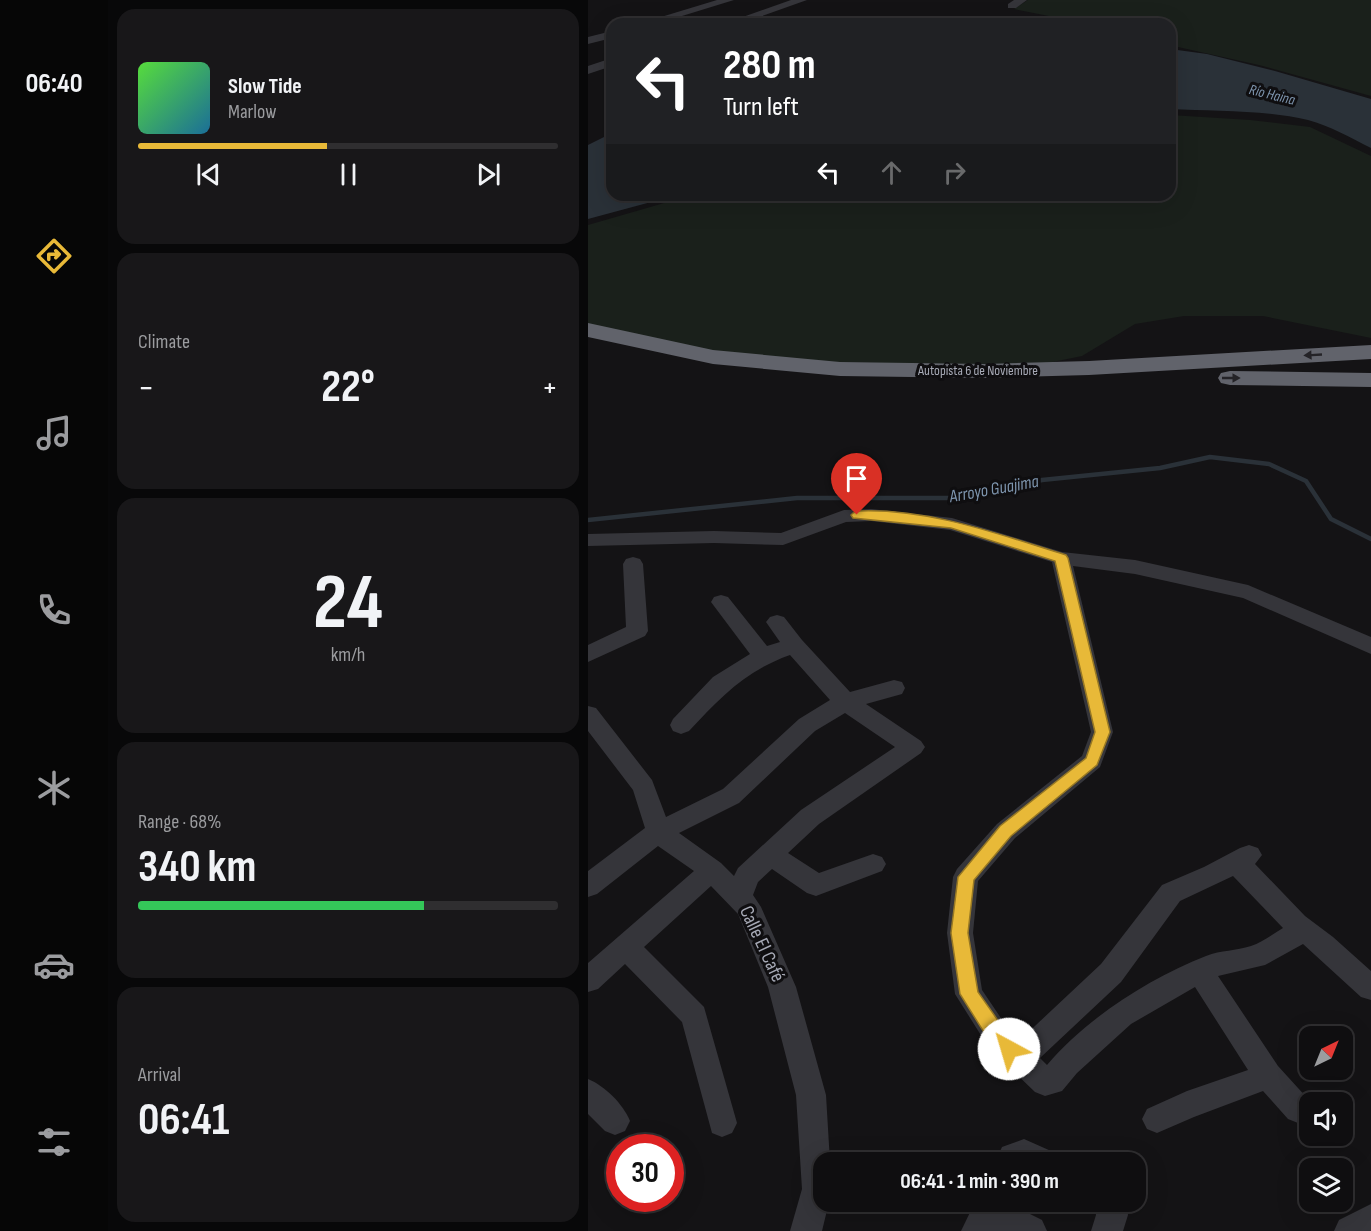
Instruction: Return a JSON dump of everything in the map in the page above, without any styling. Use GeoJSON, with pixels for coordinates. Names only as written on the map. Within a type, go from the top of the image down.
{"type":"FeatureCollection","features":[{"type":"Feature","properties":{"kind":"highway","name":"Autopista 6 de Noviembre"},"geometry":{"type":"LineString","coordinates":[[588,330],[713,357],[840,369],[984,371],[1089,368],[1371,352]]}},
{"type":"Feature","properties":{"kind":"highway","name":"Autopista 6 de Noviembre"},"geometry":{"type":"LineString","coordinates":[[588,345],[652,360],[731,372],[816,381],[909,383],[1163,378],[1371,380]]}},
{"type":"Feature","properties":{"kind":"street"},"geometry":{"type":"LineString","coordinates":[[665,18],[729,0]]}},
{"type":"Feature","properties":{"kind":"street"},"geometry":{"type":"LineString","coordinates":[[747,18],[802,0]]}},
{"type":"Feature","properties":{"kind":"street"},"geometry":{"type":"LineString","coordinates":[[588,41],[606,36]]}},
{"type":"Feature","properties":{"kind":"street"},"geometry":{"type":"LineString","coordinates":[[588,70],[606,64]]}},
{"type":"Feature","properties":{"kind":"street"},"geometry":{"type":"LineString","coordinates":[[588,540],[783,538],[844,516],[871,515],[952,524],[1061,558],[1135,567],[1248,592],[1371,646]]}},
{"type":"Feature","properties":{"kind":"street"},"geometry":{"type":"LineString","coordinates":[[1061,558],[1102,732],[1092,761],[1006,831],[966,877],[960,933],[969,994],[999,1039],[1045,1082],[1052,1081],[1067,1063],[1121,1015],[1200,971],[1217,964],[1256,957],[1304,930]]}},
{"type":"Feature","properties":{"kind":"street"},"geometry":{"type":"LineString","coordinates":[[588,654],[638,631],[633,564]]}},
{"type":"Feature","properties":{"kind":"street"},"geometry":{"type":"LineString","coordinates":[[721,602],[763,656]]}},
{"type":"Feature","properties":{"kind":"street"},"geometry":{"type":"LineString","coordinates":[[740,898],[747,876],[810,817],[913,747],[845,702],[794,645],[777,622]]}},
{"type":"Feature","properties":{"kind":"street"},"geometry":{"type":"LineString","coordinates":[[681,726],[721,683],[763,656],[794,645]]}},
{"type":"Feature","properties":{"kind":"street"},"geometry":{"type":"LineString","coordinates":[[588,886],[658,832],[731,796],[807,725],[845,702],[894,688]]}},
{"type":"Feature","properties":{"kind":"street"},"geometry":{"type":"LineString","coordinates":[[588,714],[644,787],[658,832]]}},
{"type":"Feature","properties":{"kind":"street","name":"Calle El Café"},"geometry":{"type":"LineString","coordinates":[[658,832],[712,870],[748,907],[782,987],[811,1095],[817,1189],[806,1231]]}},
{"type":"Feature","properties":{"kind":"street"},"geometry":{"type":"LineString","coordinates":[[770,854],[816,885],[873,864]]}},
{"type":"Feature","properties":{"kind":"street"},"geometry":{"type":"LineString","coordinates":[[1019,1059],[1111,973],[1172,893],[1189,887],[1242,859],[1249,874],[1304,930],[1371,988]]}},
{"type":"Feature","properties":{"kind":"street"},"geometry":{"type":"LineString","coordinates":[[588,980],[712,870]]}},
{"type":"Feature","properties":{"kind":"street"},"geometry":{"type":"LineString","coordinates":[[625,945],[694,1016],[722,1123]]}},
{"type":"Feature","properties":{"kind":"street"},"geometry":{"type":"LineString","coordinates":[[1200,971],[1268,1076],[1298,1109]]}},
{"type":"Feature","properties":{"kind":"street"},"geometry":{"type":"LineString","coordinates":[[1156,1119],[1187,1104],[1268,1076]]}},
{"type":"Feature","properties":{"kind":"street"},"geometry":{"type":"LineString","coordinates":[[588,1093],[615,1121]]}},
{"type":"Feature","properties":{"kind":"street"},"geometry":{"type":"LineString","coordinates":[[1107,1231],[1112,1212]]}},
{"type":"Feature","properties":{"kind":"street"},"geometry":{"type":"LineString","coordinates":[[985,1214],[1031,1231]]}},
{"type":"Feature","properties":{"kind":"street"},"geometry":{"type":"LineString","coordinates":[[1350,1231],[1371,1220]]}},
{"type":"Feature","properties":{"kind":"shaded area"},"geometry":{"type":"Polygon","coordinates":[[[1028,0],[1371,0],[1371,96],[1259,65],[1178,47],[1176,46],[1176,18],[1059,18],[1014,9],[1028,0]]]}},
{"type":"Feature","properties":{"kind":"shaded area"},"geometry":{"type":"Polygon","coordinates":[[[1176,115],[1310,127],[1371,156],[1371,338],[1263,316],[1184,316],[1135,324],[1082,356],[1033,366],[781,361],[659,342],[588,324],[588,225],[671,201],[1176,201],[1176,115]]]}},
{"type":"Feature","properties":{"kind":"water","name":"Río Haina"},"geometry":{"type":"Polygon","coordinates":[[[1176,50],[1207,54],[1275,71],[1371,99],[1371,148],[1340,132],[1308,120],[1274,114],[1176,109],[1176,50]]]}},
{"type":"Feature","properties":{"kind":"water"},"geometry":{"type":"Polygon","coordinates":[[[606,136],[606,201],[655,201],[588,219],[588,145],[606,136]]]}},
{"type":"Feature","properties":{"kind":"waterway","name":"Arroyo Guajima"},"geometry":{"type":"LineString","coordinates":[[588,520],[797,498],[963,498],[1042,480],[1160,468],[1210,457],[1269,464],[1306,481],[1331,519],[1371,539]]}},
{"type":"Feature","properties":{"kind":"route"},"geometry":{"type":"LineString","coordinates":[[857,515],[952,524],[1061,558],[1102,732],[1092,761],[1006,831],[966,877],[960,933],[969,994],[999,1039],[1009,1049]]}}]}
